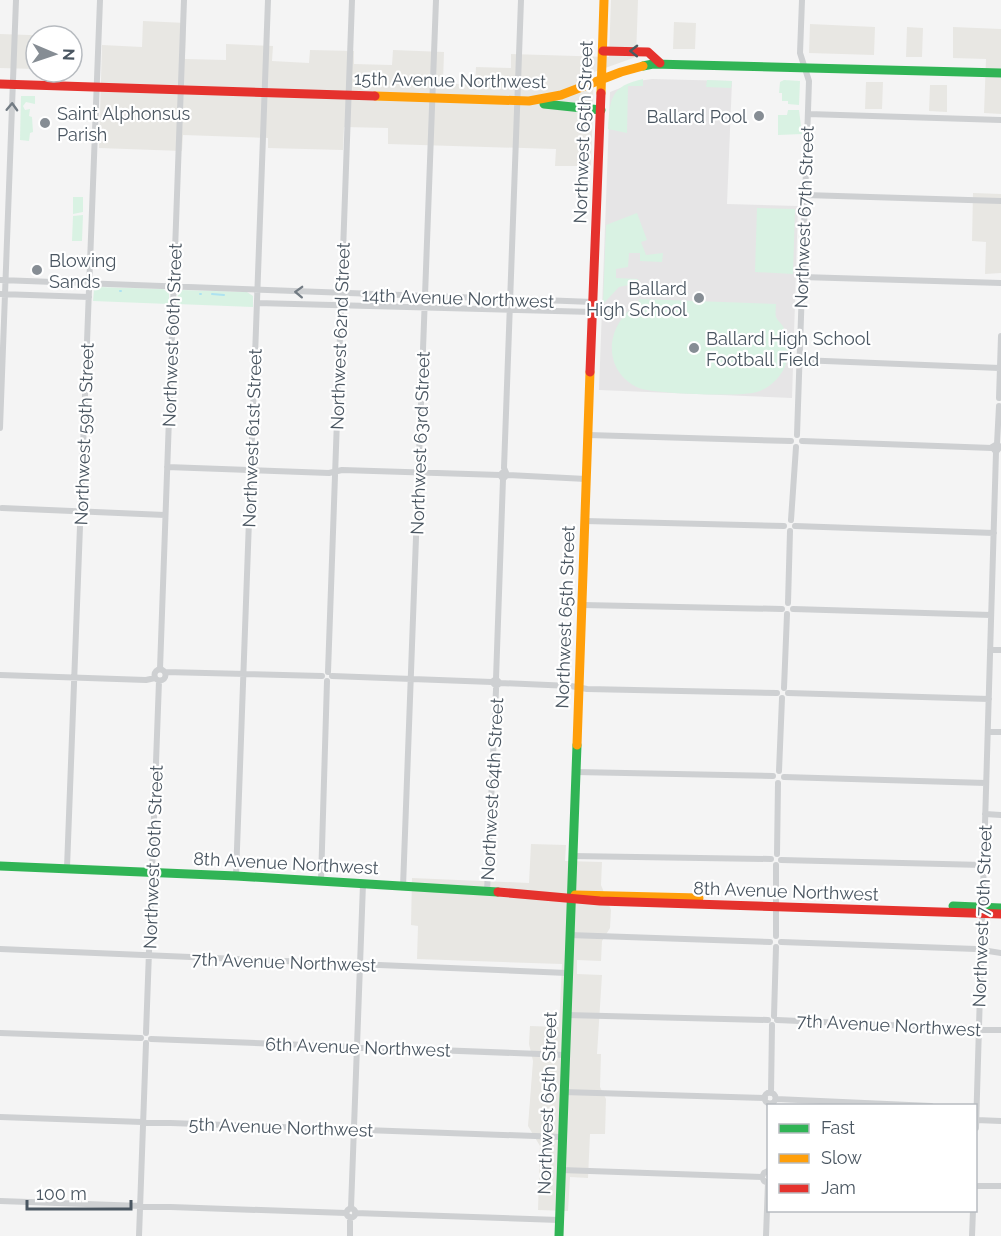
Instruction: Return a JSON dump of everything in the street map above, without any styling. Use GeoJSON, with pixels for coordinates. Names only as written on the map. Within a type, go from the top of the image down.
{"type":"FeatureCollection","features":[{"type":"Feature","properties":{"kind":"main road","name":"Northwest 65th Street"},"geometry":{"type":"LineString","coordinates":[[559,1236],[568,935],[604,0]]}},
{"type":"Feature","properties":{"kind":"main road"},"geometry":{"type":"LineString","coordinates":[[603,51],[648,51],[660,63]]}},
{"type":"Feature","properties":{"kind":"main road","name":"15th Avenue Northwest"},"geometry":{"type":"LineString","coordinates":[[0,84],[524,101],[563,96],[630,68],[660,63],[1001,73]]}},
{"type":"Feature","properties":{"kind":"main road"},"geometry":{"type":"LineString","coordinates":[[524,101],[568,108],[601,110]]}},
{"type":"Feature","properties":{"kind":"main road","name":"8th Avenue Northwest"},"geometry":{"type":"LineString","coordinates":[[0,866],[236,876],[570,897],[578,900],[600,901],[982,910],[1001,908]]}},
{"type":"Feature","properties":{"kind":"main road","name":"8th Avenue Northwest"},"geometry":{"type":"LineString","coordinates":[[982,910],[1001,914]]}},
{"type":"Feature","properties":{"kind":"street"},"geometry":{"type":"LineString","coordinates":[[0,428],[2,294],[16,0]]}},
{"type":"Feature","properties":{"kind":"street","name":"Northwest 59th Street"},"geometry":{"type":"LineString","coordinates":[[68,868],[100,0]]}},
{"type":"Feature","properties":{"kind":"street","name":"Northwest 60th Street"},"geometry":{"type":"LineString","coordinates":[[163,671],[166,467],[184,0]]}},
{"type":"Feature","properties":{"kind":"street","name":"Northwest 61st Street"},"geometry":{"type":"LineString","coordinates":[[236,876],[268,0]]}},
{"type":"Feature","properties":{"kind":"street","name":"Northwest 62nd Street"},"geometry":{"type":"LineString","coordinates":[[321,881],[352,0]]}},
{"type":"Feature","properties":{"kind":"street","name":"Northwest 63rd Street"},"geometry":{"type":"LineString","coordinates":[[404,887],[436,0]]}},
{"type":"Feature","properties":{"kind":"street","name":"Northwest 64th Street"},"geometry":{"type":"LineString","coordinates":[[487,892],[509,300],[524,101],[521,0]]}},
{"type":"Feature","properties":{"kind":"street","name":"Northwest 67th Street"},"geometry":{"type":"LineString","coordinates":[[797,435],[809,81],[800,52],[802,0]]}},
{"type":"Feature","properties":{"kind":"street"},"geometry":{"type":"LineString","coordinates":[[808,114],[1001,120]]}},
{"type":"Feature","properties":{"kind":"street"},"geometry":{"type":"LineString","coordinates":[[805,195],[1001,201]]}},
{"type":"Feature","properties":{"kind":"street"},"geometry":{"type":"LineString","coordinates":[[802,277],[1001,283]]}},
{"type":"Feature","properties":{"kind":"street","name":"14th Avenue Northwest"},"geometry":{"type":"LineString","coordinates":[[3,280],[509,300],[593,307]]}},
{"type":"Feature","properties":{"kind":"street"},"geometry":{"type":"LineString","coordinates":[[2,294],[88,297]]}},
{"type":"Feature","properties":{"kind":"street","name":"14th Avenue Northwest"},"geometry":{"type":"LineString","coordinates":[[257,303],[509,311],[593,307]]}},
{"type":"Feature","properties":{"kind":"street"},"geometry":{"type":"LineString","coordinates":[[1000,398],[1001,336]]}},
{"type":"Feature","properties":{"kind":"street"},"geometry":{"type":"LineString","coordinates":[[800,360],[1000,368]]}},
{"type":"Feature","properties":{"kind":"street","name":"Northwest 70th Street"},"geometry":{"type":"LineString","coordinates":[[976,1104],[991,615],[998,485],[995,448],[1000,406],[995,402],[1000,398]]}},
{"type":"Feature","properties":{"kind":"street"},"geometry":{"type":"LineString","coordinates":[[588,435],[791,441]]}},
{"type":"Feature","properties":{"kind":"street"},"geometry":{"type":"LineString","coordinates":[[791,441],[797,435],[802,441]]}},
{"type":"Feature","properties":{"kind":"street"},"geometry":{"type":"LineString","coordinates":[[0,675],[146,680],[164,678],[163,671],[496,682],[786,698],[788,611],[784,605],[788,603],[796,447],[791,441]]}},
{"type":"Feature","properties":{"kind":"street"},"geometry":{"type":"LineString","coordinates":[[802,441],[995,448]]}},
{"type":"Feature","properties":{"kind":"street"},"geometry":{"type":"LineString","coordinates":[[796,447],[800,446],[802,441]]}},
{"type":"Feature","properties":{"kind":"street"},"geometry":{"type":"LineString","coordinates":[[166,467],[329,473],[342,470],[586,479]]}},
{"type":"Feature","properties":{"kind":"street"},"geometry":{"type":"LineString","coordinates":[[1,507],[165,515]]}},
{"type":"Feature","properties":{"kind":"street"},"geometry":{"type":"LineString","coordinates":[[585,521],[784,526],[786,521],[792,526],[994,533]]}},
{"type":"Feature","properties":{"kind":"street"},"geometry":{"type":"LineString","coordinates":[[993,567],[1001,567]]}},
{"type":"Feature","properties":{"kind":"street"},"geometry":{"type":"LineString","coordinates":[[582,604],[991,615]]}},
{"type":"Feature","properties":{"kind":"street"},"geometry":{"type":"LineString","coordinates":[[990,650],[1001,650]]}},
{"type":"Feature","properties":{"kind":"street","name":"Northwest 60th Street"},"geometry":{"type":"LineString","coordinates":[[139,1236],[157,679]]}},
{"type":"Feature","properties":{"kind":"street"},"geometry":{"type":"LineString","coordinates":[[786,690],[989,699]]}},
{"type":"Feature","properties":{"kind":"street"},"geometry":{"type":"LineString","coordinates":[[779,696],[779,771],[784,777],[986,783]]}},
{"type":"Feature","properties":{"kind":"street"},"geometry":{"type":"LineString","coordinates":[[988,732],[1001,732]]}},
{"type":"Feature","properties":{"kind":"street"},"geometry":{"type":"LineString","coordinates":[[773,776],[779,771]]}},
{"type":"Feature","properties":{"kind":"street"},"geometry":{"type":"LineString","coordinates":[[575,772],[773,776]]}},
{"type":"Feature","properties":{"kind":"street"},"geometry":{"type":"LineString","coordinates":[[773,776],[778,783],[776,936],[781,942],[1001,952]]}},
{"type":"Feature","properties":{"kind":"street"},"geometry":{"type":"LineString","coordinates":[[778,783],[783,781],[784,777]]}},
{"type":"Feature","properties":{"kind":"street"},"geometry":{"type":"LineString","coordinates":[[985,814],[1001,815]]}},
{"type":"Feature","properties":{"kind":"street"},"geometry":{"type":"LineString","coordinates":[[572,856],[983,865]]}},
{"type":"Feature","properties":{"kind":"street"},"geometry":{"type":"LineString","coordinates":[[350,1236],[363,884]]}},
{"type":"Feature","properties":{"kind":"street"},"geometry":{"type":"LineString","coordinates":[[568,935],[770,942],[776,947]]}},
{"type":"Feature","properties":{"kind":"street"},"geometry":{"type":"LineString","coordinates":[[770,942],[772,937],[776,936]]}},
{"type":"Feature","properties":{"kind":"street"},"geometry":{"type":"LineString","coordinates":[[776,947],[780,946],[781,942]]}},
{"type":"Feature","properties":{"kind":"street"},"geometry":{"type":"LineString","coordinates":[[772,1103],[775,1095],[771,1093],[776,947]]}},
{"type":"Feature","properties":{"kind":"street","name":"7th Avenue Northwest"},"geometry":{"type":"LineString","coordinates":[[0,949],[567,973]]}},
{"type":"Feature","properties":{"kind":"street","name":"7th Avenue Northwest"},"geometry":{"type":"LineString","coordinates":[[566,1015],[773,1020],[1001,1030]]}},
{"type":"Feature","properties":{"kind":"street","name":"6th Avenue Northwest"},"geometry":{"type":"LineString","coordinates":[[0,1033],[564,1055]]}},
{"type":"Feature","properties":{"kind":"street"},"geometry":{"type":"LineString","coordinates":[[563,1092],[765,1098]]}},
{"type":"Feature","properties":{"kind":"street"},"geometry":{"type":"LineString","coordinates":[[765,1098],[771,1093]]}},
{"type":"Feature","properties":{"kind":"street"},"geometry":{"type":"LineString","coordinates":[[765,1098],[766,1102],[772,1103],[825,1104]]}},
{"type":"Feature","properties":{"kind":"street","name":"5th Avenue Northwest"},"geometry":{"type":"LineString","coordinates":[[0,1116],[562,1137]]}},
{"type":"Feature","properties":{"kind":"street"},"geometry":{"type":"LineString","coordinates":[[977,1120],[1001,1121]]}},
{"type":"Feature","properties":{"kind":"street"},"geometry":{"type":"LineString","coordinates":[[561,1170],[762,1177]]}},
{"type":"Feature","properties":{"kind":"street"},"geometry":{"type":"LineString","coordinates":[[762,1177],[767,1172]]}},
{"type":"Feature","properties":{"kind":"street"},"geometry":{"type":"LineString","coordinates":[[762,1177],[767,1182]]}},
{"type":"Feature","properties":{"kind":"street"},"geometry":{"type":"LineString","coordinates":[[977,1185],[1001,1186]]}},
{"type":"Feature","properties":{"kind":"street"},"geometry":{"type":"LineString","coordinates":[[0,1201],[559,1220]]}},
{"type":"Feature","properties":{"kind":"street"},"geometry":{"type":"LineString","coordinates":[[766,1236],[767,1210]]}},
{"type":"Feature","properties":{"kind":"street"},"geometry":{"type":"LineString","coordinates":[[972,1236],[973,1212]]}},
{"type":"Feature","properties":{"kind":"shaded area"},"geometry":{"type":"Polygon","coordinates":[[[611,0],[638,0],[636,57],[594,72],[591,166],[555,166],[556,149],[388,144],[388,128],[344,127],[343,150],[268,148],[268,138],[183,135],[182,151],[99,148],[102,45],[142,47],[143,21],[186,23],[185,59],[226,60],[226,44],[273,46],[272,61],[309,63],[310,50],[354,51],[354,64],[392,65],[393,50],[444,52],[443,83],[475,85],[476,67],[511,68],[511,54],[609,57],[611,0]]]}},
{"type":"Feature","properties":{"kind":"shaded area"},"geometry":{"type":"Polygon","coordinates":[[[674,22],[696,23],[695,49],[673,49],[674,22]]]}},
{"type":"Feature","properties":{"kind":"shaded area"},"geometry":{"type":"Polygon","coordinates":[[[810,24],[875,27],[874,55],[809,53],[810,24]]]}},
{"type":"Feature","properties":{"kind":"shaded area"},"geometry":{"type":"Polygon","coordinates":[[[907,27],[923,28],[922,57],[906,57],[907,27]]]}},
{"type":"Feature","properties":{"kind":"shaded area"},"geometry":{"type":"Polygon","coordinates":[[[953,27],[1001,29],[1001,114],[984,113],[986,59],[953,58],[953,27]]]}},
{"type":"Feature","properties":{"kind":"shaded area"},"geometry":{"type":"Polygon","coordinates":[[[0,34],[24,35],[24,69],[0,68],[0,34]]]}},
{"type":"Feature","properties":{"kind":"shaded area","name":"Ballard High School"},"geometry":{"type":"Polygon","coordinates":[[[652,79],[732,81],[727,204],[798,206],[792,398],[599,390],[610,92],[638,81],[652,79]]]}},
{"type":"Feature","properties":{"kind":"shaded area"},"geometry":{"type":"Polygon","coordinates":[[[866,82],[883,82],[882,109],[865,109],[866,82]]]}},
{"type":"Feature","properties":{"kind":"shaded area"},"geometry":{"type":"Polygon","coordinates":[[[930,85],[947,85],[947,112],[929,111],[930,85]]]}},
{"type":"Feature","properties":{"kind":"shaded area"},"geometry":{"type":"Polygon","coordinates":[[[973,193],[1001,194],[1001,273],[985,274],[986,242],[972,241],[973,193]]]}},
{"type":"Feature","properties":{"kind":"shaded area"},"geometry":{"type":"Polygon","coordinates":[[[531,844],[566,845],[565,861],[602,862],[601,885],[611,910],[610,928],[602,941],[601,961],[577,960],[577,974],[602,975],[597,1054],[601,1054],[600,1087],[606,1099],[605,1134],[590,1134],[588,1178],[570,1177],[568,1211],[538,1210],[540,1146],[528,1126],[533,1061],[529,1044],[530,1026],[559,1027],[562,964],[417,959],[418,926],[411,925],[412,878],[529,883],[531,844]]]}},
{"type":"Feature","properties":{"kind":"green space"},"geometry":{"type":"Polygon","coordinates":[[[643,79],[643,86],[628,86],[627,133],[608,129],[614,95],[624,86],[643,79]]]}},
{"type":"Feature","properties":{"kind":"green space"},"geometry":{"type":"Polygon","coordinates":[[[707,80],[732,81],[731,88],[706,87],[707,80]]]}},
{"type":"Feature","properties":{"kind":"green space"},"geometry":{"type":"Polygon","coordinates":[[[800,81],[799,105],[782,101],[782,93],[779,93],[780,82],[800,81]]]}},
{"type":"Feature","properties":{"kind":"green space"},"geometry":{"type":"Polygon","coordinates":[[[21,96],[35,96],[35,104],[26,102],[23,106],[25,110],[30,109],[29,116],[32,117],[33,132],[30,133],[29,141],[20,140],[21,96]]]}},
{"type":"Feature","properties":{"kind":"green space"},"geometry":{"type":"Polygon","coordinates":[[[788,110],[799,110],[802,134],[778,135],[778,115],[787,115],[788,110]]]}},
{"type":"Feature","properties":{"kind":"green space"},"geometry":{"type":"Polygon","coordinates":[[[73,197],[83,197],[83,212],[73,214],[73,197]]]}},
{"type":"Feature","properties":{"kind":"green space"},"geometry":{"type":"Polygon","coordinates":[[[757,208],[795,209],[793,274],[755,272],[757,208]]]}},
{"type":"Feature","properties":{"kind":"green space"},"geometry":{"type":"Polygon","coordinates":[[[637,213],[647,240],[641,242],[646,255],[663,253],[662,262],[640,261],[640,253],[629,253],[628,267],[616,269],[616,278],[638,279],[638,283],[619,287],[603,304],[606,225],[637,213]]]}},
{"type":"Feature","properties":{"kind":"green space"},"geometry":{"type":"Polygon","coordinates":[[[83,215],[82,241],[72,241],[73,216],[83,215]]]}},
{"type":"Feature","properties":{"kind":"green space"},"geometry":{"type":"Polygon","coordinates":[[[97,287],[163,289],[169,293],[169,304],[93,301],[94,290],[97,287]]]}},
{"type":"Feature","properties":{"kind":"green space"},"geometry":{"type":"Polygon","coordinates":[[[181,290],[247,292],[253,296],[253,307],[177,304],[178,293],[181,290]]]}},
{"type":"Feature","properties":{"kind":"green space"},"geometry":{"type":"Polygon","coordinates":[[[639,299],[776,304],[776,317],[784,329],[788,344],[784,369],[771,385],[748,394],[679,393],[639,388],[618,371],[613,359],[612,347],[619,323],[638,304],[639,299]]]}},
{"type":"Feature","properties":{"kind":"waterway"},"geometry":{"type":"LineString","coordinates":[[212,294],[224,295]]}},
{"type":"Feature","properties":{"kind":"traffic: fast"},"geometry":{"type":"LineString","coordinates":[[643,66],[653,64],[1001,73]]}},
{"type":"Feature","properties":{"kind":"traffic: fast"},"geometry":{"type":"LineString","coordinates":[[544,104],[601,110]]}},
{"type":"Feature","properties":{"kind":"traffic: fast"},"geometry":{"type":"LineString","coordinates":[[559,1236],[577,745]]}},
{"type":"Feature","properties":{"kind":"traffic: fast"},"geometry":{"type":"LineString","coordinates":[[0,866],[236,876],[498,892]]}},
{"type":"Feature","properties":{"kind":"traffic: fast"},"geometry":{"type":"LineString","coordinates":[[953,906],[1001,908]]}},
{"type":"Feature","properties":{"kind":"traffic: slow"},"geometry":{"type":"LineString","coordinates":[[601,93],[604,0]]}},
{"type":"Feature","properties":{"kind":"traffic: slow"},"geometry":{"type":"LineString","coordinates":[[375,96],[529,101],[561,95],[643,66]]}},
{"type":"Feature","properties":{"kind":"traffic: slow"},"geometry":{"type":"LineString","coordinates":[[577,745],[590,372]]}},
{"type":"Feature","properties":{"kind":"traffic: slow"},"geometry":{"type":"LineString","coordinates":[[575,895],[699,898]]}},
{"type":"Feature","properties":{"kind":"traffic: jam"},"geometry":{"type":"LineString","coordinates":[[603,51],[648,52],[660,63]]}},
{"type":"Feature","properties":{"kind":"traffic: jam"},"geometry":{"type":"LineString","coordinates":[[0,84],[375,96]]}},
{"type":"Feature","properties":{"kind":"traffic: jam"},"geometry":{"type":"LineString","coordinates":[[590,372],[601,93]]}},
{"type":"Feature","properties":{"kind":"traffic: jam"},"geometry":{"type":"LineString","coordinates":[[498,892],[600,901],[1001,914]]}},
{"type":"Feature","properties":{"kind":"place","name":"Ballard Pool"},"geometry":{"type":"Point","coordinates":[759,116]}},
{"type":"Feature","properties":{"kind":"place","name":"Saint Alphonsus Parish"},"geometry":{"type":"Point","coordinates":[45,123]}},
{"type":"Feature","properties":{"kind":"place","name":"Blowing Sands"},"geometry":{"type":"Point","coordinates":[37,270]}},
{"type":"Feature","properties":{"kind":"place","name":"Ballard High School"},"geometry":{"type":"Point","coordinates":[699,298]}},
{"type":"Feature","properties":{"kind":"place","name":"Ballard High School Football Field"},"geometry":{"type":"Point","coordinates":[694,348]}}]}
